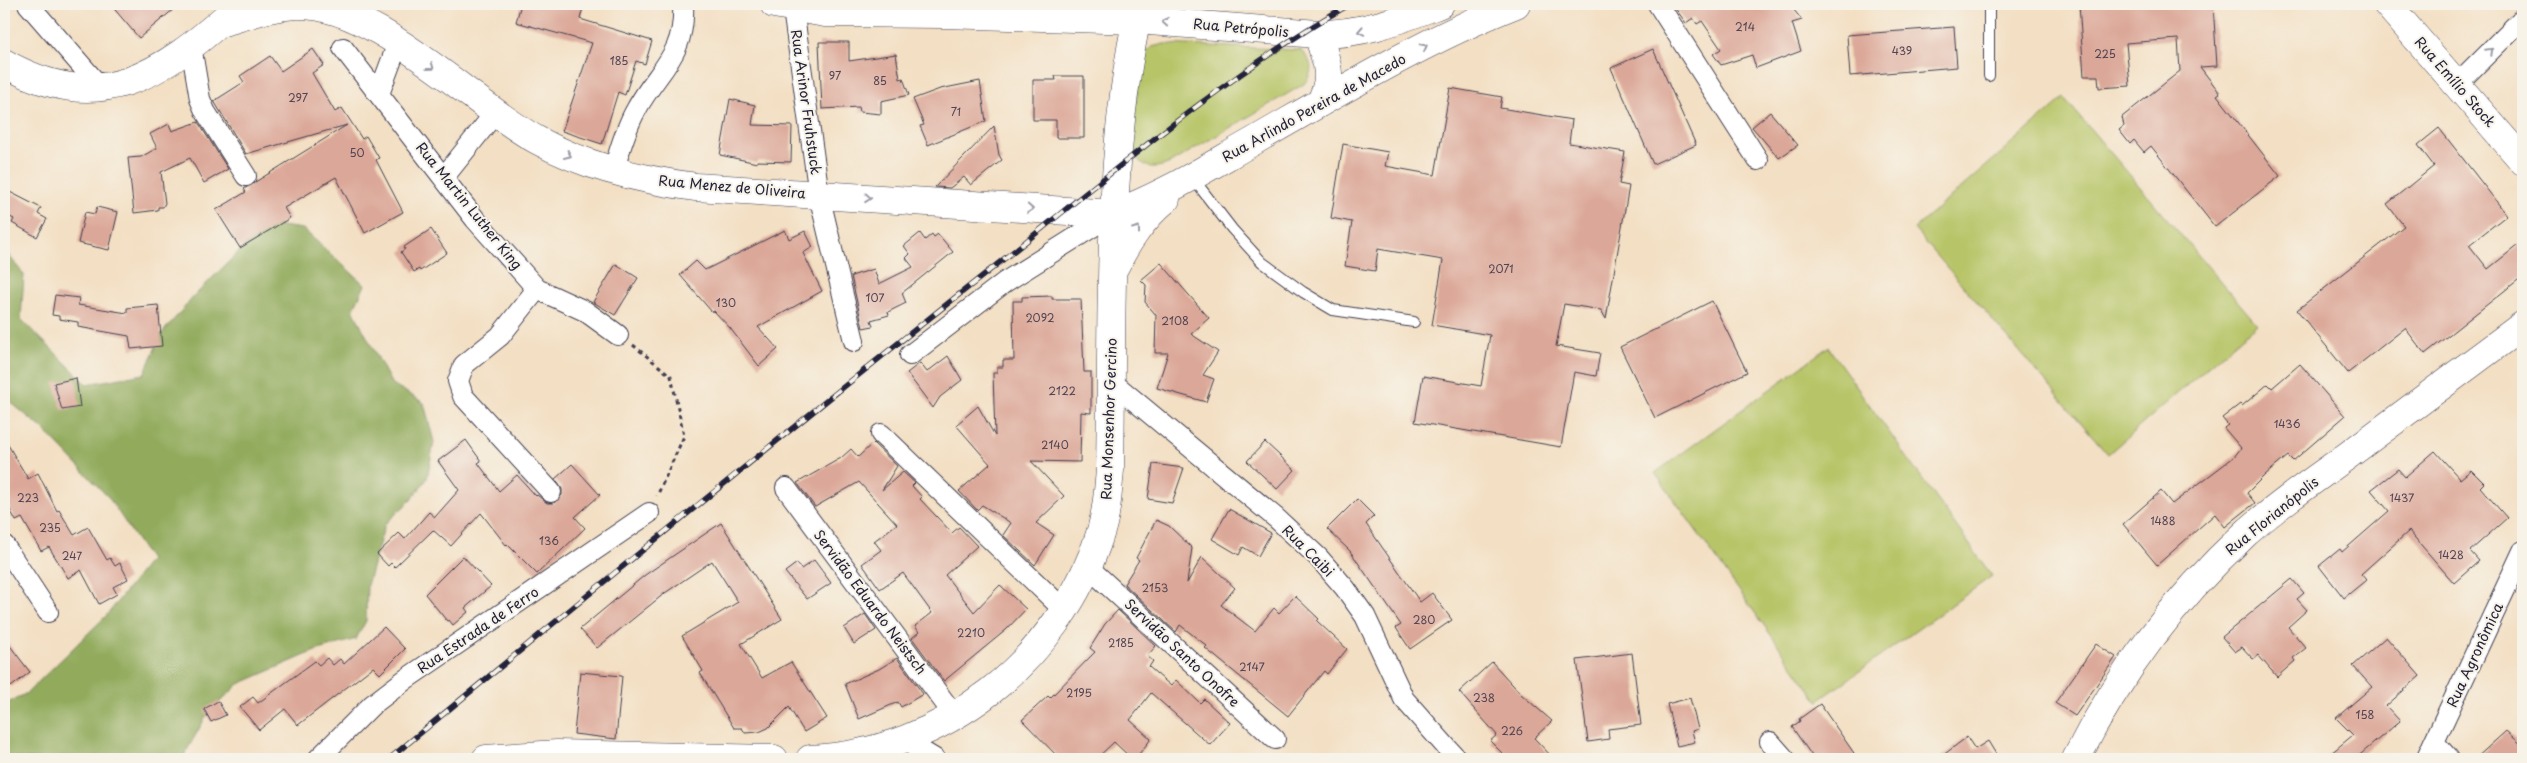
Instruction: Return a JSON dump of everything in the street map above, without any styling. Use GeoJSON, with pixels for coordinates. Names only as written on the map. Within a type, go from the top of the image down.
{"type":"FeatureCollection","features":[{"type":"Feature","properties":{"kind":"main road"},"geometry":{"type":"LineString","coordinates":[[4,63],[47,84],[77,89],[101,88],[140,77],[159,68],[191,46],[241,4]]}},
{"type":"Feature","properties":{"kind":"main road"},"geometry":{"type":"LineString","coordinates":[[360,4],[388,36]]}},
{"type":"Feature","properties":{"kind":"main road"},"geometry":{"type":"LineString","coordinates":[[1320,103],[1328,89],[1328,78],[1318,34],[1349,33],[1380,27],[1440,4]]}},
{"type":"Feature","properties":{"kind":"main road","name":"Rua Arlindo Pereira de Macedo"},"geometry":{"type":"LineString","coordinates":[[1113,214],[1131,208],[1192,177],[1320,103],[1452,32],[1516,4]]}},
{"type":"Feature","properties":{"kind":"main road","name":"Rua Emílio Stock"},"geometry":{"type":"LineString","coordinates":[[2387,4],[2523,160]]}},
{"type":"Feature","properties":{"kind":"main road","name":"Rua Menez de Oliveira"},"geometry":{"type":"LineString","coordinates":[[220,23],[271,8],[298,5],[315,6],[339,12],[388,36],[495,113],[537,140],[578,159],[613,171],[661,182],[696,187],[1113,214]]}},
{"type":"Feature","properties":{"kind":"main road","name":"Rua Petrópolis"},"geometry":{"type":"LineString","coordinates":[[784,6],[825,13],[1138,12],[1318,34]]}},
{"type":"Feature","properties":{"kind":"main road","name":"Rua Monsenhor Gercino"},"geometry":{"type":"LineString","coordinates":[[810,759],[868,751],[905,741],[954,715],[1008,677],[1032,655],[1065,611],[1088,567],[1100,533],[1107,502],[1110,470],[1113,214],[1120,118],[1138,12]]}},
{"type":"Feature","properties":{"kind":"main road"},"geometry":{"type":"LineString","coordinates":[[1112,271],[1128,242],[1144,220],[1192,177]]}},
{"type":"Feature","properties":{"kind":"main road","name":"Rua Florianópolis"},"geometry":{"type":"LineString","coordinates":[[2076,759],[2092,726],[2128,668],[2180,602],[2222,556],[2282,504],[2523,325]]}},
{"type":"Feature","properties":{"kind":"main road"},"geometry":{"type":"LineString","coordinates":[[486,759],[557,754],[774,759]]}},
{"type":"Feature","properties":{"kind":"street"},"geometry":{"type":"LineString","coordinates":[[28,4],[101,88]]}},
{"type":"Feature","properties":{"kind":"street"},"geometry":{"type":"LineString","coordinates":[[613,171],[637,108],[676,49],[682,32],[683,4]]}},
{"type":"Feature","properties":{"kind":"street"},"geometry":{"type":"LineString","coordinates":[[1658,4],[1758,160]]}},
{"type":"Feature","properties":{"kind":"street","name":"Rua Arinor Fruhstuck"},"geometry":{"type":"LineString","coordinates":[[784,6],[819,195],[854,341]]}},
{"type":"Feature","properties":{"kind":"street"},"geometry":{"type":"LineString","coordinates":[[2457,84],[2523,18]]}},
{"type":"Feature","properties":{"kind":"street"},"geometry":{"type":"LineString","coordinates":[[379,94],[388,36]]}},
{"type":"Feature","properties":{"kind":"street"},"geometry":{"type":"LineString","coordinates":[[191,46],[200,99],[246,176]]}},
{"type":"Feature","properties":{"kind":"street","name":"Rua Martin Luther King"},"geometry":{"type":"LineString","coordinates":[[343,48],[476,219],[537,288],[585,311],[618,335]]}},
{"type":"Feature","properties":{"kind":"street"},"geometry":{"type":"LineString","coordinates":[[444,177],[495,113]]}},
{"type":"Feature","properties":{"kind":"street"},"geometry":{"type":"LineString","coordinates":[[910,355],[1005,282],[1113,214]]}},
{"type":"Feature","properties":{"kind":"street"},"geometry":{"type":"LineString","coordinates":[[537,288],[500,336],[464,365],[458,381],[463,396],[551,492]]}},
{"type":"Feature","properties":{"kind":"street","name":"Rua Caibi"},"geometry":{"type":"LineString","coordinates":[[1112,382],[1276,518],[1318,557],[1345,588],[1365,616],[1404,700],[1457,759]]}},
{"type":"Feature","properties":{"kind":"street"},"geometry":{"type":"LineString","coordinates":[[881,434],[1065,611]]}},
{"type":"Feature","properties":{"kind":"street","name":"Servidão Eduardo Neistsch"},"geometry":{"type":"LineString","coordinates":[[786,488],[954,715]]}},
{"type":"Feature","properties":{"kind":"street","name":"Rua Estrada de Ferro"},"geometry":{"type":"LineString","coordinates":[[318,759],[372,706],[406,679],[649,513]]}},
{"type":"Feature","properties":{"kind":"street"},"geometry":{"type":"LineString","coordinates":[[4,545],[48,612]]}},
{"type":"Feature","properties":{"kind":"street","name":"Rua Agronômica"},"geometry":{"type":"LineString","coordinates":[[2430,751],[2523,550]]}},
{"type":"Feature","properties":{"kind":"street","name":"Servidão Santo Onofre"},"geometry":{"type":"LineString","coordinates":[[1088,567],[1275,739]]}},
{"type":"Feature","properties":{"kind":"street"},"geometry":{"type":"LineString","coordinates":[[905,741],[935,759]]}},
{"type":"Feature","properties":{"kind":"street"},"geometry":{"type":"LineString","coordinates":[[1770,742],[1785,759]]}},
{"type":"Feature","properties":{"kind":"street"},"geometry":{"type":"LineString","coordinates":[[2430,751],[2449,759]]}},
{"type":"Feature","properties":{"kind":"lane"},"geometry":{"type":"LineString","coordinates":[[1989,76],[1990,4]]}},
{"type":"Feature","properties":{"kind":"lane"},"geometry":{"type":"LineString","coordinates":[[1192,177],[1232,229],[1262,262],[1303,292],[1334,310],[1414,322]]}},
{"type":"Feature","properties":{"kind":"path"},"geometry":{"type":"LineString","coordinates":[[618,335],[644,352],[671,376],[684,436],[649,513]]}},
{"type":"Feature","properties":{"kind":"green space"},"geometry":{"type":"Polygon","coordinates":[[[1164,44],[1300,50],[1308,58],[1311,70],[1304,84],[1172,162],[1150,167],[1135,155],[1130,139],[1143,54],[1152,47],[1164,44]]]}},
{"type":"Feature","properties":{"kind":"green space"},"geometry":{"type":"Polygon","coordinates":[[[2064,98],[2257,324],[2108,454],[1914,229],[2064,98]]]}},
{"type":"Feature","properties":{"kind":"green space"},"geometry":{"type":"Polygon","coordinates":[[[267,224],[303,229],[365,285],[353,310],[391,383],[424,403],[434,442],[427,479],[411,500],[385,524],[367,585],[366,621],[356,639],[315,651],[239,684],[208,713],[182,759],[4,759],[4,705],[27,693],[107,615],[150,560],[109,498],[43,429],[9,401],[4,390],[4,249],[24,275],[21,319],[87,384],[144,374],[162,333],[196,294],[267,224]]]}},
{"type":"Feature","properties":{"kind":"green space"},"geometry":{"type":"Polygon","coordinates":[[[1828,347],[1992,576],[1818,701],[1655,473],[1828,347]]]}},
{"type":"Feature","properties":{"kind":"building"},"geometry":{"type":"Polygon","coordinates":[[[110,4],[180,4],[139,38],[110,4]]]}},
{"type":"Feature","properties":{"kind":"building"},"geometry":{"type":"Polygon","coordinates":[[[521,4],[584,4],[580,19],[652,41],[645,64],[636,61],[625,95],[618,92],[602,144],[562,131],[592,43],[516,22],[521,4]]]}},
{"type":"Feature","properties":{"kind":"building"},"geometry":{"type":"Polygon","coordinates":[[[1672,4],[1789,4],[1802,20],[1792,23],[1801,51],[1756,68],[1752,55],[1721,65],[1713,54],[1721,49],[1702,21],[1697,24],[1693,18],[1686,23],[1672,4]]]}},
{"type":"Feature","properties":{"kind":"building"},"geometry":{"type":"Polygon","coordinates":[[[2079,4],[2213,4],[2217,66],[2200,67],[2220,93],[2217,95],[2280,176],[2215,227],[2151,146],[2144,152],[2134,140],[2130,144],[2119,130],[2124,126],[2122,117],[2180,71],[2178,39],[2126,43],[2130,86],[2099,88],[2098,76],[2084,76],[2079,4]]]}},
{"type":"Feature","properties":{"kind":"building"},"geometry":{"type":"Polygon","coordinates":[[[1954,27],[1957,67],[1850,76],[1847,35],[1954,27]]]}},
{"type":"Feature","properties":{"kind":"building"},"geometry":{"type":"Polygon","coordinates":[[[819,42],[849,42],[849,61],[896,54],[900,79],[903,78],[909,95],[881,101],[881,114],[860,112],[859,107],[822,109],[819,42]]]}},
{"type":"Feature","properties":{"kind":"building"},"geometry":{"type":"Polygon","coordinates":[[[313,49],[324,65],[312,73],[335,112],[342,108],[362,139],[366,136],[379,158],[376,160],[403,212],[365,233],[336,177],[284,208],[290,218],[240,248],[216,210],[246,192],[244,189],[347,125],[246,154],[214,101],[244,82],[240,76],[270,56],[281,71],[313,49]]]}},
{"type":"Feature","properties":{"kind":"building"},"geometry":{"type":"Polygon","coordinates":[[[1653,49],[1696,145],[1653,164],[1611,68],[1653,49]]]}},
{"type":"Feature","properties":{"kind":"building"},"geometry":{"type":"Polygon","coordinates":[[[1055,76],[1084,76],[1084,138],[1056,138],[1056,120],[1033,120],[1033,80],[1056,80],[1055,76]]]}},
{"type":"Feature","properties":{"kind":"building"},"geometry":{"type":"Polygon","coordinates":[[[980,81],[986,121],[928,145],[920,126],[924,125],[913,99],[940,89],[980,81]]]}},
{"type":"Feature","properties":{"kind":"building"},"geometry":{"type":"Polygon","coordinates":[[[1450,88],[1502,97],[1500,108],[1572,120],[1569,143],[1625,152],[1619,184],[1629,186],[1606,319],[1601,310],[1564,304],[1556,346],[1600,353],[1596,376],[1574,372],[1561,447],[1415,422],[1423,376],[1481,386],[1490,335],[1432,325],[1443,260],[1378,249],[1375,271],[1345,266],[1352,222],[1331,218],[1343,144],[1388,152],[1385,166],[1435,175],[1450,88]]]}},
{"type":"Feature","properties":{"kind":"building"},"geometry":{"type":"Polygon","coordinates":[[[730,99],[755,105],[752,125],[792,126],[791,162],[757,161],[757,163],[720,155],[730,99]]]}},
{"type":"Feature","properties":{"kind":"building"},"geometry":{"type":"Polygon","coordinates":[[[1770,112],[1798,145],[1779,158],[1752,127],[1770,112]]]}},
{"type":"Feature","properties":{"kind":"building"},"geometry":{"type":"Polygon","coordinates":[[[198,122],[228,169],[204,183],[190,158],[161,172],[165,203],[163,207],[158,207],[158,210],[134,213],[128,158],[141,157],[157,148],[150,134],[169,124],[172,131],[198,122]]]}},
{"type":"Feature","properties":{"kind":"building"},"geometry":{"type":"Polygon","coordinates":[[[994,126],[999,155],[1002,160],[971,185],[964,177],[950,188],[935,187],[994,126]]]}},
{"type":"Feature","properties":{"kind":"building"},"geometry":{"type":"Polygon","coordinates":[[[2439,128],[2507,215],[2469,245],[2488,269],[2523,241],[2523,276],[2425,354],[2405,328],[2348,373],[2297,310],[2404,226],[2387,204],[2434,166],[2418,145],[2439,128]]]}},
{"type":"Feature","properties":{"kind":"building"},"geometry":{"type":"Polygon","coordinates":[[[4,189],[41,208],[38,214],[47,219],[37,237],[12,223],[14,219],[4,214],[4,189]]]}},
{"type":"Feature","properties":{"kind":"building"},"geometry":{"type":"Polygon","coordinates":[[[97,207],[118,212],[109,250],[78,243],[85,212],[95,214],[97,207]]]}},
{"type":"Feature","properties":{"kind":"building"},"geometry":{"type":"Polygon","coordinates":[[[431,229],[447,253],[420,271],[419,269],[414,272],[401,252],[405,249],[404,247],[431,229]]]}},
{"type":"Feature","properties":{"kind":"building"},"geometry":{"type":"Polygon","coordinates":[[[785,230],[789,239],[805,231],[813,247],[803,253],[822,291],[758,327],[778,349],[759,366],[730,328],[714,311],[712,312],[680,275],[696,261],[705,270],[785,230]]]}},
{"type":"Feature","properties":{"kind":"building"},"geometry":{"type":"Polygon","coordinates":[[[920,233],[925,240],[932,234],[934,237],[938,234],[953,252],[902,293],[906,303],[888,312],[889,315],[871,320],[873,326],[863,328],[851,276],[874,269],[879,284],[913,267],[906,258],[910,254],[904,246],[920,233]]]}},
{"type":"Feature","properties":{"kind":"building"},"geometry":{"type":"Polygon","coordinates":[[[1161,263],[1209,318],[1191,334],[1218,352],[1203,375],[1214,379],[1206,402],[1157,388],[1168,353],[1155,353],[1156,315],[1145,302],[1146,285],[1141,280],[1161,263]]]}},
{"type":"Feature","properties":{"kind":"building"},"geometry":{"type":"Polygon","coordinates":[[[616,264],[638,278],[615,315],[593,302],[616,264]]]}},
{"type":"Feature","properties":{"kind":"building"},"geometry":{"type":"Polygon","coordinates":[[[55,295],[79,298],[78,305],[127,313],[127,308],[158,305],[162,346],[131,349],[129,336],[78,327],[78,322],[59,319],[59,316],[52,315],[55,295]]]}},
{"type":"Feature","properties":{"kind":"building"},"geometry":{"type":"Polygon","coordinates":[[[1052,296],[1052,299],[1081,299],[1084,372],[1091,372],[1091,413],[1081,412],[1080,462],[1031,461],[1064,496],[1036,523],[1054,535],[1035,565],[1003,535],[1011,523],[982,505],[977,510],[959,491],[990,464],[956,425],[978,406],[995,436],[993,373],[997,373],[997,367],[1003,367],[1003,360],[1014,360],[1013,301],[1022,301],[1022,297],[1052,296]]]}},
{"type":"Feature","properties":{"kind":"building"},"geometry":{"type":"Polygon","coordinates":[[[1712,301],[1747,372],[1655,418],[1620,347],[1712,301]]]}},
{"type":"Feature","properties":{"kind":"building"},"geometry":{"type":"Polygon","coordinates":[[[948,356],[962,380],[940,397],[933,408],[907,373],[920,363],[927,372],[948,356]]]}},
{"type":"Feature","properties":{"kind":"building"},"geometry":{"type":"Polygon","coordinates":[[[2300,364],[2345,416],[2293,461],[2288,456],[2265,475],[2247,493],[2255,503],[2225,527],[2215,514],[2157,565],[2123,524],[2161,491],[2172,504],[2234,457],[2241,448],[2224,428],[2228,425],[2222,418],[2240,404],[2242,406],[2268,384],[2272,388],[2300,364]]]}},
{"type":"Feature","properties":{"kind":"building"},"geometry":{"type":"Polygon","coordinates":[[[76,378],[80,407],[62,410],[54,383],[76,378]]]}},
{"type":"Feature","properties":{"kind":"building"},"geometry":{"type":"Polygon","coordinates":[[[4,438],[28,479],[38,473],[57,511],[59,510],[74,535],[88,527],[107,560],[110,558],[115,566],[120,563],[128,579],[113,587],[117,594],[99,604],[81,570],[68,578],[49,547],[41,551],[22,518],[16,521],[4,498],[4,438]]]}},
{"type":"Feature","properties":{"kind":"building"},"geometry":{"type":"Polygon","coordinates":[[[466,440],[481,461],[478,463],[499,491],[517,475],[536,496],[547,503],[554,503],[562,495],[562,489],[555,479],[572,464],[600,495],[575,517],[585,528],[537,574],[506,545],[481,513],[451,546],[433,530],[395,567],[391,563],[388,566],[377,554],[399,533],[405,539],[429,512],[435,517],[459,490],[438,461],[466,440]]]}},
{"type":"Feature","properties":{"kind":"building"},"geometry":{"type":"Polygon","coordinates":[[[1265,442],[1295,470],[1277,489],[1247,461],[1265,442]]]}},
{"type":"Feature","properties":{"kind":"building"},"geometry":{"type":"Polygon","coordinates":[[[873,443],[897,466],[882,490],[903,472],[915,483],[912,486],[922,497],[920,499],[952,533],[959,527],[977,546],[945,575],[974,612],[1000,585],[1026,609],[1006,630],[944,681],[912,638],[919,632],[915,626],[932,613],[903,573],[880,589],[862,564],[881,550],[874,541],[897,524],[859,482],[815,507],[797,483],[841,458],[851,449],[858,457],[873,443]]]}},
{"type":"Feature","properties":{"kind":"building"},"geometry":{"type":"Polygon","coordinates":[[[2435,451],[2460,479],[2471,470],[2484,483],[2480,487],[2507,518],[2470,551],[2479,561],[2454,583],[2409,531],[2361,574],[2366,580],[2344,598],[2319,566],[2340,549],[2342,552],[2389,511],[2371,490],[2398,469],[2405,477],[2435,451]]]}},
{"type":"Feature","properties":{"kind":"building"},"geometry":{"type":"Polygon","coordinates":[[[1153,464],[1184,468],[1172,503],[1148,499],[1153,464]]]}},
{"type":"Feature","properties":{"kind":"building"},"geometry":{"type":"Polygon","coordinates":[[[1357,499],[1374,516],[1366,524],[1420,602],[1432,593],[1452,620],[1410,649],[1396,628],[1401,625],[1350,551],[1327,529],[1357,499]]]}},
{"type":"Feature","properties":{"kind":"building"},"geometry":{"type":"Polygon","coordinates":[[[1229,509],[1271,533],[1258,556],[1243,547],[1239,555],[1212,539],[1229,509]]]}},
{"type":"Feature","properties":{"kind":"building"},"geometry":{"type":"Polygon","coordinates":[[[1156,520],[1169,526],[1192,548],[1187,583],[1202,557],[1235,588],[1221,605],[1255,631],[1274,608],[1279,613],[1295,596],[1319,619],[1317,621],[1347,649],[1327,674],[1324,671],[1288,716],[1180,625],[1176,632],[1124,584],[1139,560],[1136,558],[1156,520]]]}},
{"type":"Feature","properties":{"kind":"building"},"geometry":{"type":"Polygon","coordinates":[[[721,523],[782,619],[741,644],[762,678],[791,662],[827,718],[804,732],[789,707],[768,728],[759,732],[745,733],[742,728],[734,728],[700,673],[703,671],[682,636],[738,602],[712,561],[665,593],[597,648],[580,629],[645,575],[721,523]]]}},
{"type":"Feature","properties":{"kind":"building"},"geometry":{"type":"Polygon","coordinates":[[[463,556],[491,586],[465,608],[468,612],[453,625],[449,620],[447,621],[425,594],[463,556]]]}},
{"type":"Feature","properties":{"kind":"building"},"geometry":{"type":"Polygon","coordinates":[[[814,560],[831,583],[807,599],[785,572],[797,563],[801,569],[814,560]]]}},
{"type":"Feature","properties":{"kind":"building"},"geometry":{"type":"Polygon","coordinates":[[[2292,579],[2304,593],[2297,599],[2307,610],[2288,627],[2306,648],[2293,658],[2295,661],[2277,677],[2258,655],[2253,659],[2242,647],[2235,652],[2222,637],[2292,579]]]}},
{"type":"Feature","properties":{"kind":"building"},"geometry":{"type":"Polygon","coordinates":[[[1118,610],[1156,646],[1147,656],[1153,661],[1149,667],[1171,686],[1176,680],[1200,703],[1204,699],[1230,723],[1210,745],[1151,693],[1130,720],[1151,739],[1135,759],[1132,759],[1114,742],[1096,759],[1060,759],[1022,720],[1048,696],[1050,698],[1095,652],[1090,648],[1105,624],[1118,610]]]}},
{"type":"Feature","properties":{"kind":"building"},"geometry":{"type":"Polygon","coordinates":[[[865,614],[876,630],[854,644],[844,628],[865,614]]]}},
{"type":"Feature","properties":{"kind":"building"},"geometry":{"type":"Polygon","coordinates":[[[384,627],[405,649],[380,674],[373,667],[298,725],[285,709],[259,730],[240,707],[253,697],[258,703],[315,661],[319,665],[327,658],[333,665],[340,659],[344,664],[384,627]]]}},
{"type":"Feature","properties":{"kind":"building"},"geometry":{"type":"Polygon","coordinates":[[[2386,637],[2420,676],[2386,706],[2400,721],[2355,759],[2324,759],[2353,735],[2336,718],[2372,687],[2353,666],[2386,637]]]}},
{"type":"Feature","properties":{"kind":"building"},"geometry":{"type":"Polygon","coordinates":[[[4,638],[30,672],[11,687],[4,678],[4,638]]]}},
{"type":"Feature","properties":{"kind":"building"},"geometry":{"type":"Polygon","coordinates":[[[2096,644],[2116,657],[2075,716],[2055,703],[2096,644]]]}},
{"type":"Feature","properties":{"kind":"building"},"geometry":{"type":"Polygon","coordinates":[[[1632,653],[1641,725],[1608,729],[1609,739],[1588,742],[1577,660],[1632,653]]]}},
{"type":"Feature","properties":{"kind":"building"},"geometry":{"type":"Polygon","coordinates":[[[897,658],[923,694],[901,707],[898,702],[859,719],[845,684],[879,669],[897,658]]]}},
{"type":"Feature","properties":{"kind":"building"},"geometry":{"type":"Polygon","coordinates":[[[1492,662],[1521,694],[1552,721],[1534,738],[1554,759],[1508,759],[1490,741],[1497,735],[1459,692],[1492,662]]]}},
{"type":"Feature","properties":{"kind":"building"},"geometry":{"type":"Polygon","coordinates":[[[580,672],[622,676],[616,739],[574,734],[580,672]]]}},
{"type":"Feature","properties":{"kind":"building"},"geometry":{"type":"Polygon","coordinates":[[[1690,698],[1698,729],[1692,731],[1695,742],[1677,746],[1667,704],[1690,698]]]}},
{"type":"Feature","properties":{"kind":"building"},"geometry":{"type":"Polygon","coordinates":[[[218,701],[226,715],[211,722],[204,709],[218,701]]]}},
{"type":"Feature","properties":{"kind":"building"},"geometry":{"type":"Polygon","coordinates":[[[1820,704],[1858,759],[1814,759],[1792,727],[1800,721],[1799,719],[1820,704]]]}},
{"type":"Feature","properties":{"kind":"building"},"geometry":{"type":"Polygon","coordinates":[[[2506,731],[2523,746],[2523,759],[2475,759],[2506,731]]]}},
{"type":"Feature","properties":{"kind":"building"},"geometry":{"type":"Polygon","coordinates":[[[1967,737],[1975,749],[1988,741],[1999,759],[1938,759],[1967,737]]]}},
{"type":"Feature","properties":{"kind":"railway"},"geometry":{"type":"LineString","coordinates":[[389,759],[760,454],[1118,167],[1254,65],[1350,4]]}}]}
